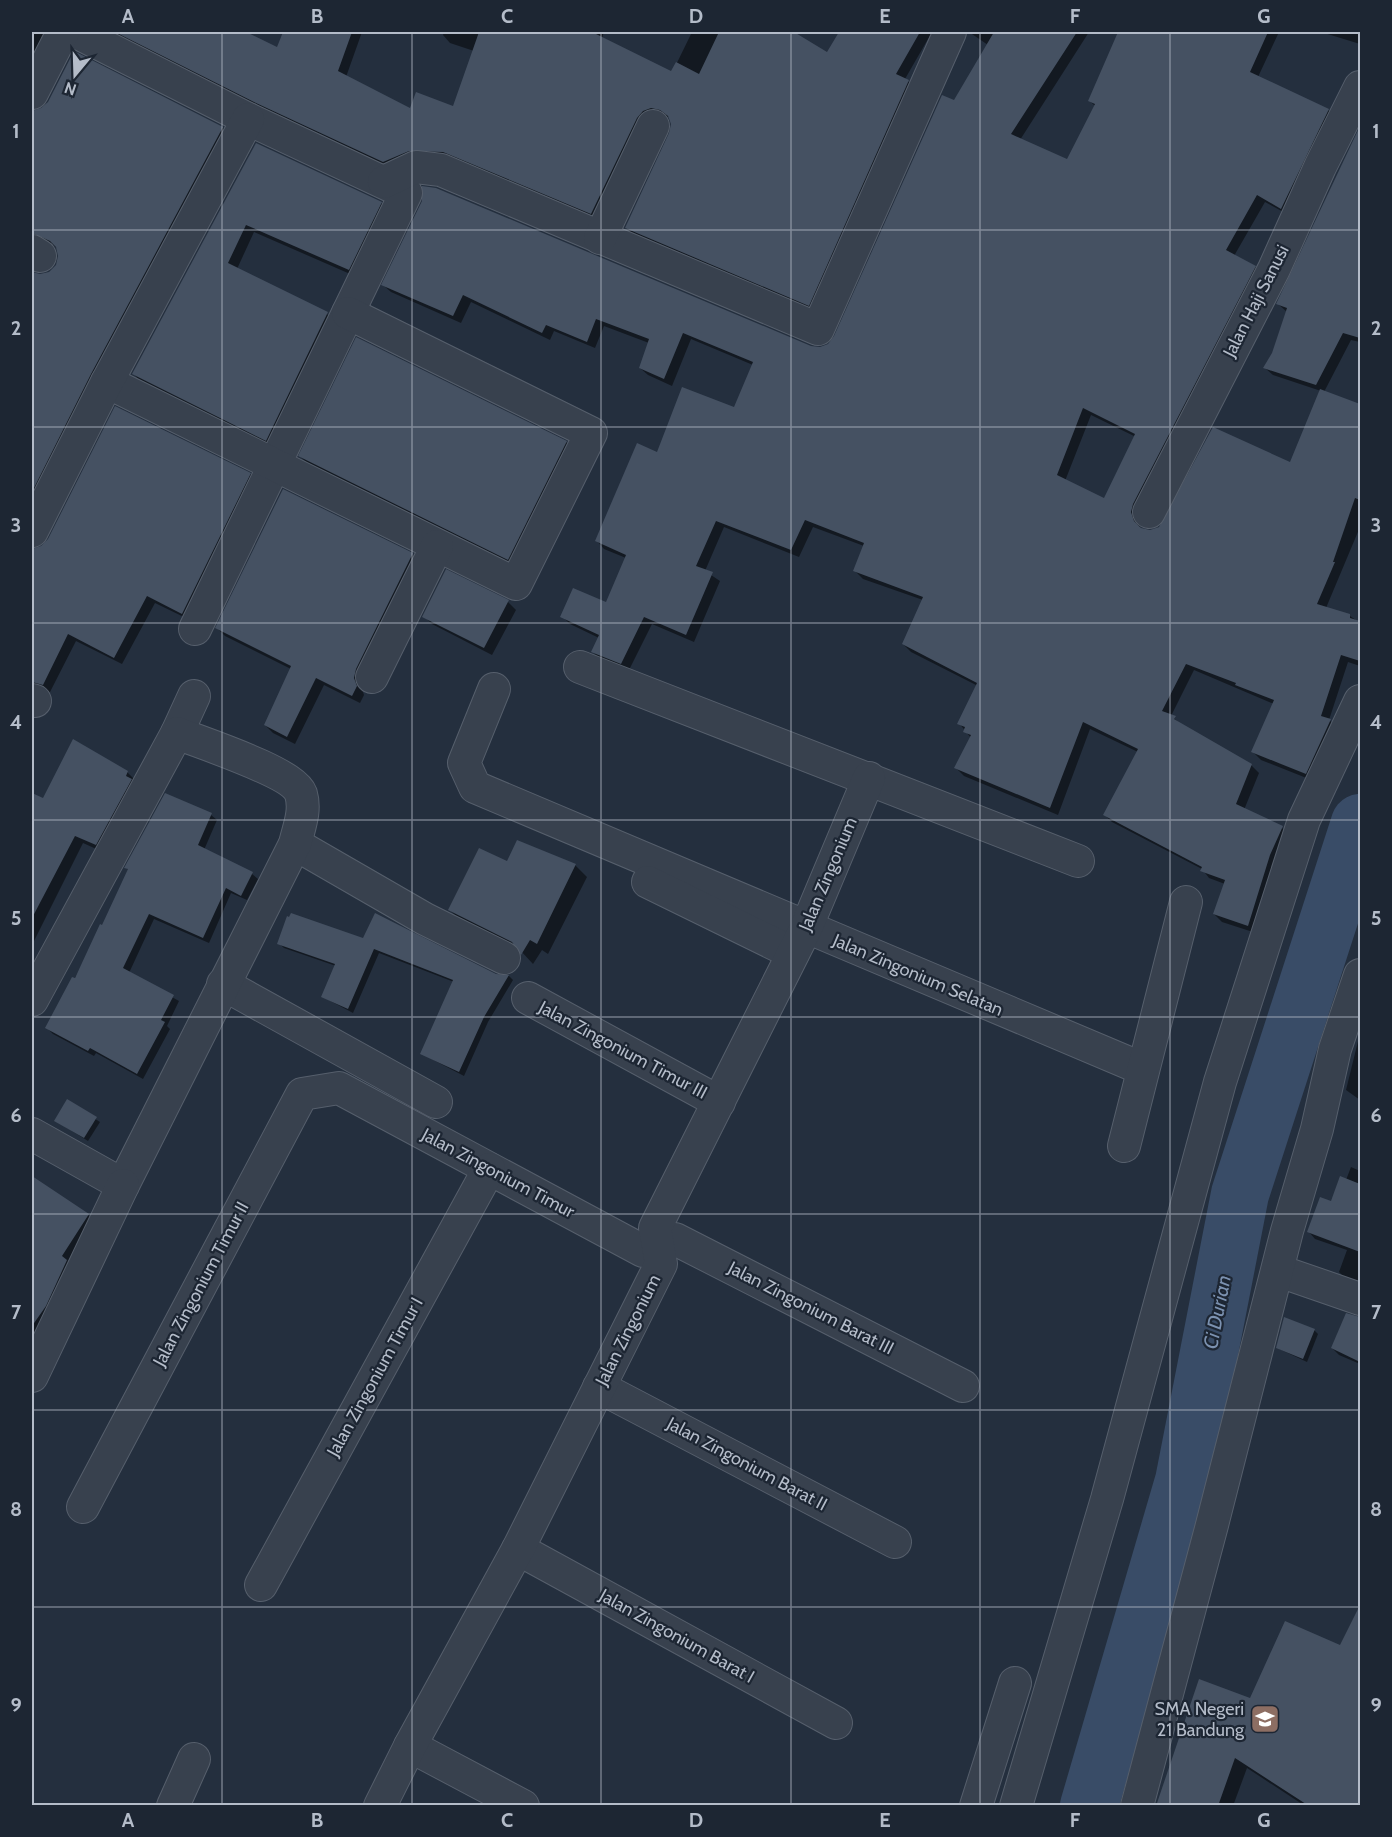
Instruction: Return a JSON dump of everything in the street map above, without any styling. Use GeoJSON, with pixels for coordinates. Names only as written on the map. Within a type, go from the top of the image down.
{"type":"FeatureCollection","features":[{"type":"Feature","properties":{"kind":"street"},"geometry":{"type":"LineString","coordinates":[[32,93],[63,32]]}},
{"type":"Feature","properties":{"kind":"street"},"geometry":{"type":"LineString","coordinates":[[76,32],[248,119],[406,193],[195,629]]}},
{"type":"Feature","properties":{"kind":"street"},"geometry":{"type":"LineString","coordinates":[[384,182],[416,167],[441,170],[818,329],[950,32]]}},
{"type":"Feature","properties":{"kind":"street","name":"Jalan Haji Sanusi"},"geometry":{"type":"LineString","coordinates":[[1149,512],[1274,269],[1320,167],[1360,87]]}},
{"type":"Feature","properties":{"kind":"street"},"geometry":{"type":"LineString","coordinates":[[32,531],[43,477],[107,382],[248,119]]}},
{"type":"Feature","properties":{"kind":"street"},"geometry":{"type":"LineString","coordinates":[[600,238],[653,126]]}},
{"type":"Feature","properties":{"kind":"street"},"geometry":{"type":"LineString","coordinates":[[107,382],[516,584],[591,433],[348,313]]}},
{"type":"Feature","properties":{"kind":"street"},"geometry":{"type":"LineString","coordinates":[[372,677],[437,546]]}},
{"type":"Feature","properties":{"kind":"street"},"geometry":{"type":"LineString","coordinates":[[580,667],[1078,861]]}},
{"type":"Feature","properties":{"kind":"street","name":"Jalan Zingonium Selatan"},"geometry":{"type":"LineString","coordinates":[[494,689],[464,764],[475,787],[628,851],[800,940],[1143,1069]]}},
{"type":"Feature","properties":{"kind":"street"},"geometry":{"type":"LineString","coordinates":[[32,1000],[177,733],[194,696]]}},
{"type":"Feature","properties":{"kind":"street"},"geometry":{"type":"LineString","coordinates":[[1016,1806],[1107,1499],[1220,1082],[1304,820],[1360,701]]}},
{"type":"Feature","properties":{"kind":"street"},"geometry":{"type":"LineString","coordinates":[[32,1376],[123,1185],[294,844],[304,809],[300,791],[277,772],[177,733]]}},
{"type":"Feature","properties":{"kind":"street","name":"Jalan Zingonium"},"geometry":{"type":"LineString","coordinates":[[385,1796],[407,1751],[518,1549],[661,1264],[655,1228],[800,940],[869,778]]}},
{"type":"Feature","properties":{"kind":"street"},"geometry":{"type":"LineString","coordinates":[[294,844],[425,919],[504,958]]}},
{"type":"Feature","properties":{"kind":"street"},"geometry":{"type":"LineString","coordinates":[[1124,1146],[1186,902]]}},
{"type":"Feature","properties":{"kind":"street"},"geometry":{"type":"LineString","coordinates":[[1137,1806],[1279,1271],[1335,1049],[1360,975]]}},
{"type":"Feature","properties":{"kind":"street"},"geometry":{"type":"LineString","coordinates":[[223,984],[436,1102]]}},
{"type":"Feature","properties":{"kind":"street","name":"Jalan Zingonium Timur III"},"geometry":{"type":"LineString","coordinates":[[528,998],[719,1102]]}},
{"type":"Feature","properties":{"kind":"street","name":"Jalan Zingonium Timur"},"geometry":{"type":"LineString","coordinates":[[339,1088],[643,1251],[658,1246]]}},
{"type":"Feature","properties":{"kind":"street","name":"Jalan Zingonium Timur II"},"geometry":{"type":"LineString","coordinates":[[83,1508],[302,1094],[339,1088]]}},
{"type":"Feature","properties":{"kind":"street"},"geometry":{"type":"LineString","coordinates":[[32,1134],[123,1185]]}},
{"type":"Feature","properties":{"kind":"street","name":"Jalan Zingonium Timur I"},"geometry":{"type":"LineString","coordinates":[[261,1585],[489,1169]]}},
{"type":"Feature","properties":{"kind":"street","name":"Jalan Zingonium Barat III"},"geometry":{"type":"LineString","coordinates":[[658,1246],[675,1239],[963,1386]]}},
{"type":"Feature","properties":{"kind":"street"},"geometry":{"type":"LineString","coordinates":[[1279,1271],[1360,1299]]}},
{"type":"Feature","properties":{"kind":"street","name":"Jalan Zingonium Barat II"},"geometry":{"type":"LineString","coordinates":[[599,1387],[895,1542]]}},
{"type":"Feature","properties":{"kind":"street","name":"Jalan Zingonium Barat I"},"geometry":{"type":"LineString","coordinates":[[518,1549],[836,1723]]}},
{"type":"Feature","properties":{"kind":"street"},"geometry":{"type":"LineString","coordinates":[[976,1806],[1015,1683]]}},
{"type":"Feature","properties":{"kind":"street"},"geometry":{"type":"LineString","coordinates":[[407,1751],[523,1806]]}},
{"type":"Feature","properties":{"kind":"street"},"geometry":{"type":"LineString","coordinates":[[173,1806],[194,1759]]}},
{"type":"Feature","properties":{"kind":"building"},"geometry":{"type":"Polygon","coordinates":[[[115,32],[246,32],[277,47],[283,32],[352,32],[338,71],[410,108],[416,92],[453,106],[479,32],[592,32],[671,71],[676,62],[699,74],[719,32],[794,32],[827,52],[839,32],[920,32],[896,74],[909,80],[809,306],[625,228],[669,133],[671,124],[668,116],[660,110],[651,108],[643,111],[637,118],[591,214],[443,152],[409,151],[383,162],[256,103],[115,32]]]}},
{"type":"Feature","properties":{"kind":"building"},"geometry":{"type":"Polygon","coordinates":[[[994,32],[1077,32],[1011,134],[1067,159],[1095,104],[1088,101],[1118,32],[1268,32],[1250,72],[1329,109],[1281,209],[1257,195],[1226,250],[1256,266],[1133,504],[1131,512],[1134,521],[1141,528],[1150,530],[1159,527],[1213,427],[1290,462],[1320,389],[1360,404],[1360,500],[1355,498],[1333,562],[1335,562],[1317,604],[1350,614],[1350,618],[1360,621],[1360,661],[1341,655],[1321,716],[1331,719],[1306,774],[1251,752],[1274,700],[1235,685],[1236,683],[1186,664],[1162,711],[1176,716],[1174,719],[1252,764],[1236,804],[1283,826],[1270,855],[1248,926],[1213,914],[1225,880],[1200,871],[1202,867],[1103,815],[1138,749],[1083,722],[1050,808],[954,768],[971,735],[963,732],[965,727],[957,724],[977,683],[902,644],[923,597],[853,571],[864,543],[805,520],[791,550],[716,521],[696,566],[713,572],[686,635],[644,617],[621,664],[591,652],[599,635],[560,617],[573,588],[606,602],[626,555],[595,541],[637,443],[657,452],[682,387],[734,407],[753,362],[683,333],[664,379],[639,368],[649,339],[596,319],[587,342],[546,325],[542,333],[463,295],[453,316],[381,285],[422,201],[422,186],[436,188],[811,346],[820,347],[828,344],[834,336],[942,95],[954,100],[994,32]],[[1083,408],[1057,475],[1104,498],[1135,434],[1083,408]]]}},
{"type":"Feature","properties":{"kind":"building"},"geometry":{"type":"Polygon","coordinates":[[[74,51],[223,127],[91,374],[32,492],[32,272],[40,274],[49,272],[56,265],[58,256],[56,247],[50,241],[32,233],[32,111],[48,102],[74,51]]]}},
{"type":"Feature","properties":{"kind":"building"},"geometry":{"type":"Polygon","coordinates":[[[1360,126],[1360,338],[1343,333],[1316,385],[1263,368],[1272,353],[1287,308],[1276,304],[1360,126]]]}},
{"type":"Feature","properties":{"kind":"building"},"geometry":{"type":"Polygon","coordinates":[[[256,143],[382,202],[349,270],[246,225],[228,263],[328,312],[266,441],[132,374],[256,143]]]}},
{"type":"Feature","properties":{"kind":"building"},"geometry":{"type":"Polygon","coordinates":[[[356,337],[567,441],[508,560],[298,456],[356,337]]]}},
{"type":"Feature","properties":{"kind":"building"},"geometry":{"type":"Polygon","coordinates":[[[115,406],[251,473],[182,614],[147,596],[114,658],[68,634],[43,685],[32,682],[32,549],[41,546],[48,539],[115,406]]]}},
{"type":"Feature","properties":{"kind":"building"},"geometry":{"type":"Polygon","coordinates":[[[283,489],[413,553],[356,669],[354,678],[357,686],[352,696],[316,678],[287,737],[264,725],[291,666],[215,628],[283,489]]]}},
{"type":"Feature","properties":{"kind":"building"},"geometry":{"type":"Polygon","coordinates":[[[446,569],[509,600],[484,648],[422,617],[446,569]]]}},
{"type":"Feature","properties":{"kind":"building"},"geometry":{"type":"Polygon","coordinates":[[[73,739],[128,771],[126,776],[132,779],[96,845],[75,836],[32,918],[32,793],[43,798],[73,739]]]}},
{"type":"Feature","properties":{"kind":"building"},"geometry":{"type":"Polygon","coordinates":[[[165,793],[212,813],[198,845],[253,872],[241,896],[226,888],[203,938],[149,914],[123,968],[174,995],[161,1020],[165,1022],[137,1074],[90,1048],[88,1051],[45,1028],[72,977],[75,978],[128,869],[124,868],[165,793]]]}},
{"type":"Feature","properties":{"kind":"building"},"geometry":{"type":"Polygon","coordinates":[[[517,840],[576,864],[537,944],[530,940],[521,955],[512,942],[448,910],[479,848],[507,861],[517,840]]]}},
{"type":"Feature","properties":{"kind":"building"},"geometry":{"type":"Polygon","coordinates":[[[291,913],[363,938],[375,913],[496,974],[509,975],[484,1017],[459,1072],[420,1054],[453,980],[374,949],[348,1009],[321,997],[335,964],[277,944],[287,916],[289,917],[291,913]]]}},
{"type":"Feature","properties":{"kind":"building"},"geometry":{"type":"Polygon","coordinates":[[[67,1099],[97,1117],[84,1138],[54,1121],[67,1099]]]}},
{"type":"Feature","properties":{"kind":"building"},"geometry":{"type":"Polygon","coordinates":[[[32,1176],[89,1214],[62,1256],[67,1260],[46,1306],[32,1326],[32,1176]]]}},
{"type":"Feature","properties":{"kind":"building"},"geometry":{"type":"Polygon","coordinates":[[[1340,1176],[1360,1184],[1360,1252],[1307,1232],[1320,1197],[1331,1201],[1340,1176]]]}},
{"type":"Feature","properties":{"kind":"building"},"geometry":{"type":"Polygon","coordinates":[[[1346,1313],[1360,1317],[1360,1362],[1331,1348],[1346,1313]]]}},
{"type":"Feature","properties":{"kind":"building"},"geometry":{"type":"Polygon","coordinates":[[[1284,1317],[1315,1329],[1303,1359],[1276,1348],[1284,1317]]]}},
{"type":"Feature","properties":{"kind":"building","name":"SMA Negeri 21 Bandung"},"geometry":{"type":"Polygon","coordinates":[[[1360,1605],[1360,1806],[1309,1806],[1235,1758],[1218,1806],[1156,1806],[1199,1679],[1250,1698],[1285,1621],[1340,1645],[1360,1605]]]}},
{"type":"Feature","properties":{"kind":"waterway","name":"Ci Durian"},"geometry":{"type":"LineString","coordinates":[[1089,1806],[1184,1481],[1240,1194],[1360,823]]}},
{"type":"Feature","properties":{"kind":"place","name":"SMA Negeri 21 Bandung"},"geometry":{"type":"Point","coordinates":[1265,1719]}}]}
